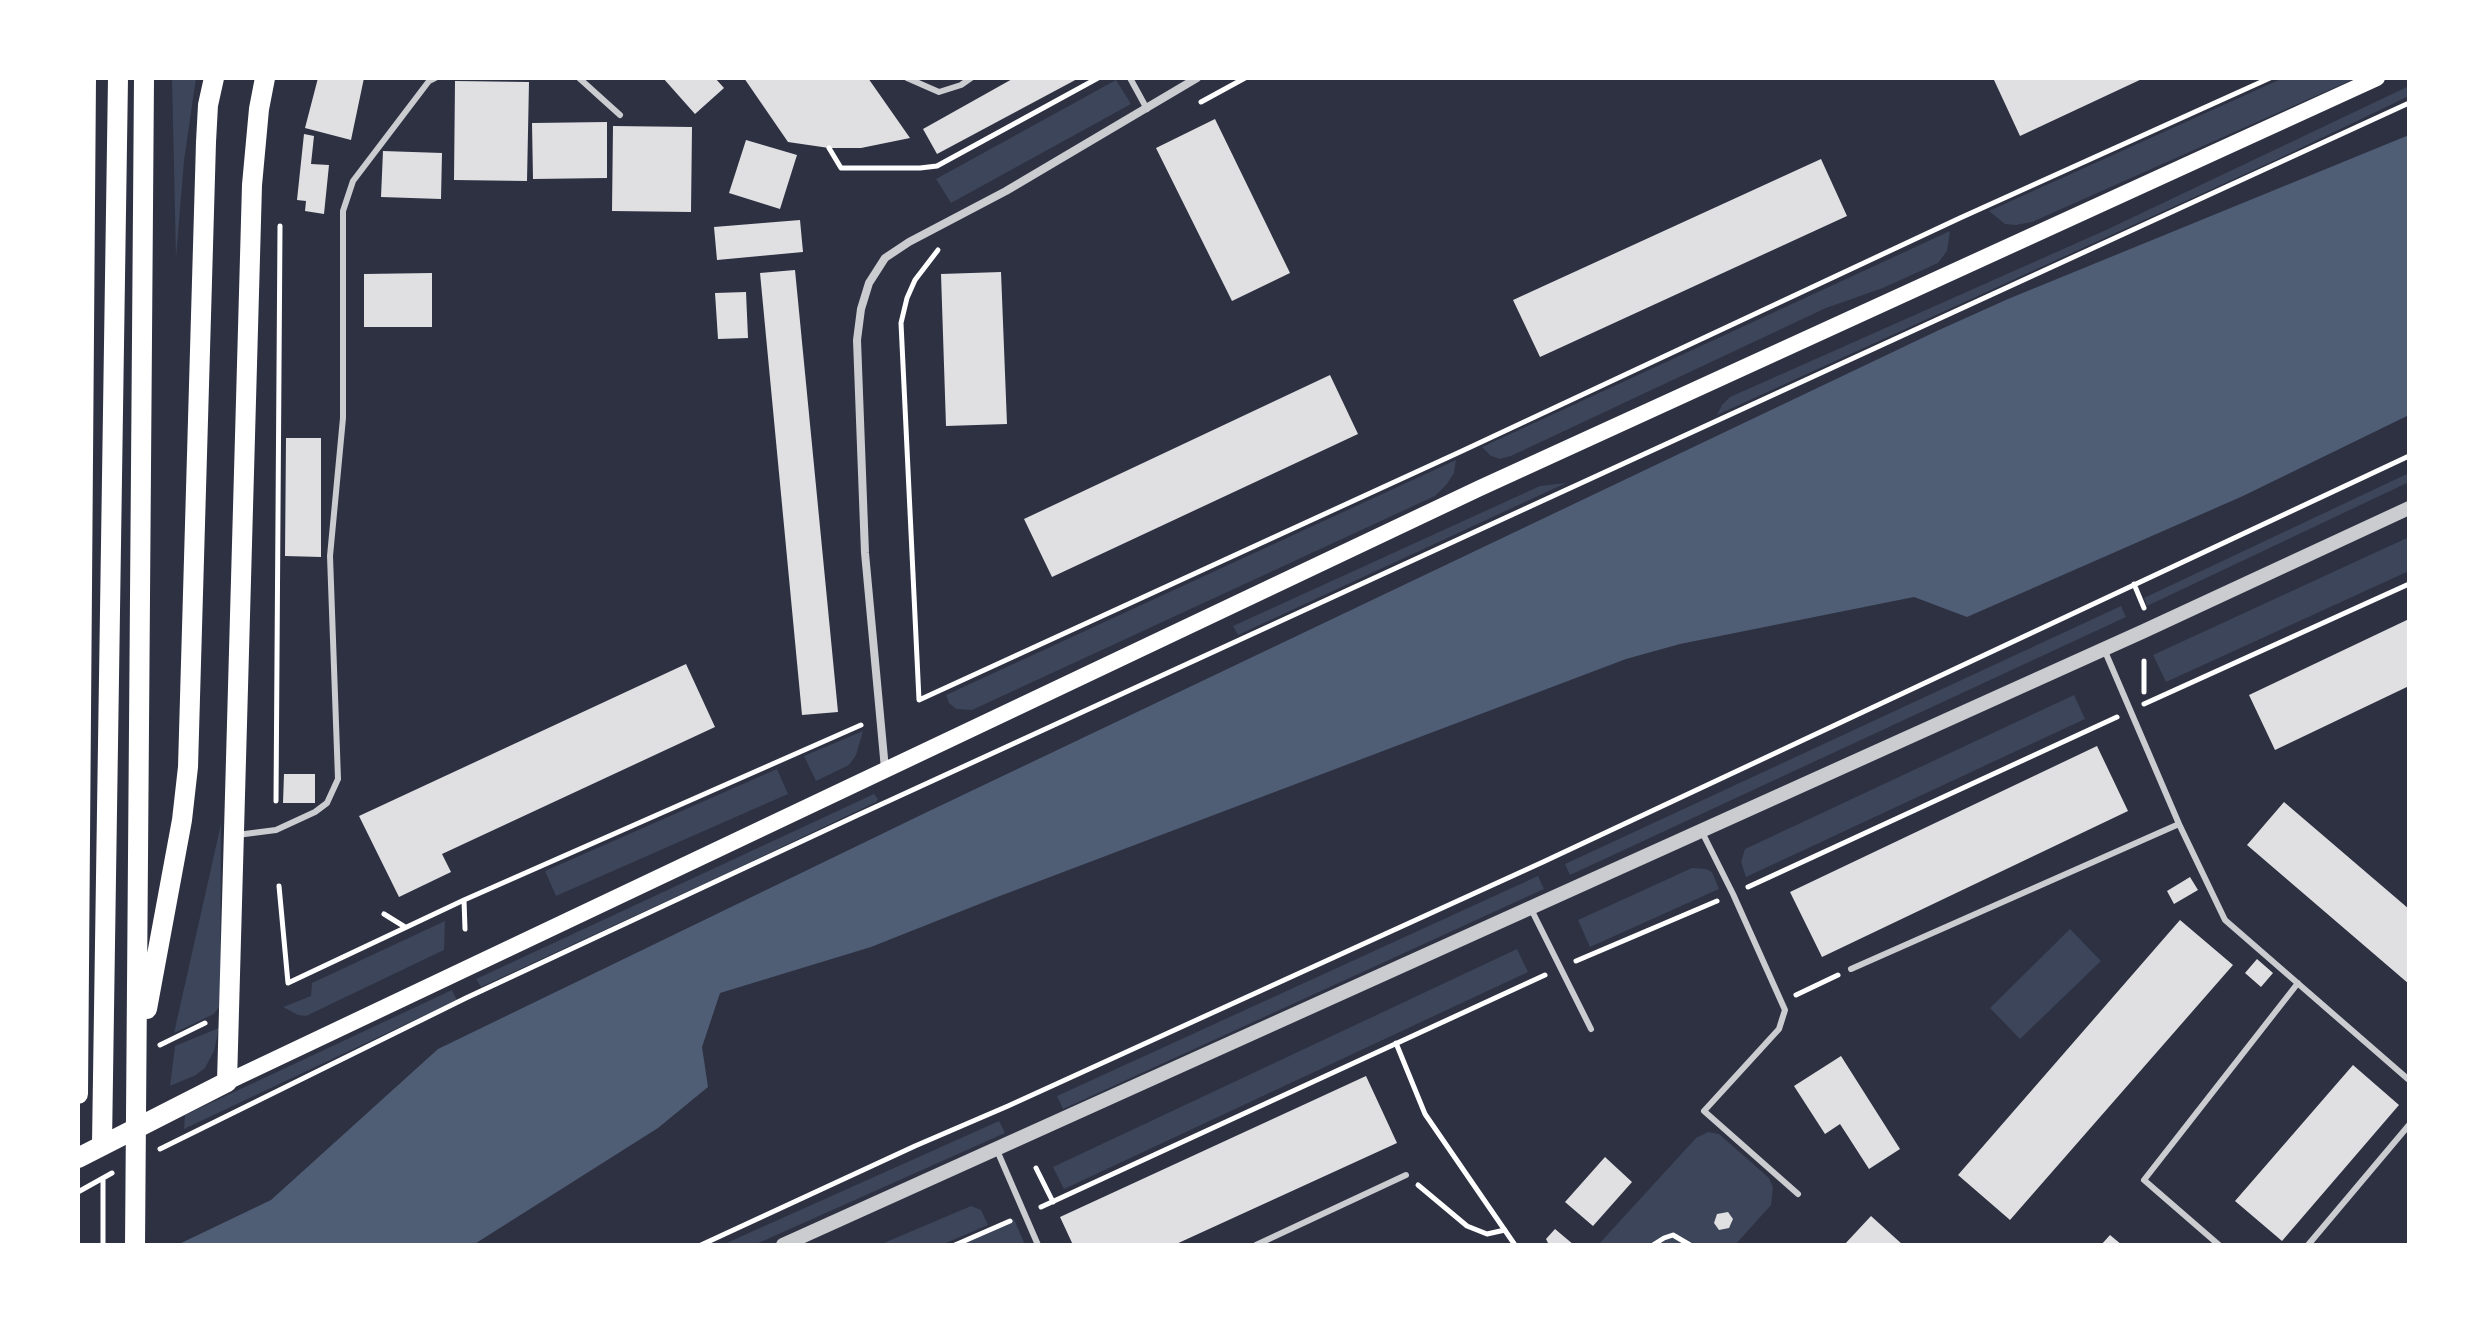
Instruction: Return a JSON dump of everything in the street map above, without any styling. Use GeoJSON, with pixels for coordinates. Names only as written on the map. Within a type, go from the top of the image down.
{"type":"FeatureCollection","features":[{"type":"Feature","properties":{"kind":"main road"},"geometry":{"type":"LineString","coordinates":[[78,1094],[86,78]]}},
{"type":"Feature","properties":{"kind":"main road"},"geometry":{"type":"LineString","coordinates":[[102,1143],[118,78]]}},
{"type":"Feature","properties":{"kind":"main road"},"geometry":{"type":"LineString","coordinates":[[135,1245],[144,78]]}},
{"type":"Feature","properties":{"kind":"main road"},"geometry":{"type":"LineString","coordinates":[[138,1061],[182,820],[188,767],[206,130],[214,78]]}},
{"type":"Feature","properties":{"kind":"main road"},"geometry":{"type":"LineString","coordinates":[[227,1082],[252,185],[265,78]]}},
{"type":"Feature","properties":{"kind":"main road"},"geometry":{"type":"LineString","coordinates":[[78,1158],[102,1143],[227,1082],[1480,488],[2377,78]]}},
{"type":"Feature","properties":{"kind":"street"},"geometry":{"type":"LineString","coordinates":[[885,769],[865,553],[857,340],[861,309],[869,283],[885,258],[909,242],[1006,191],[1197,78]]}},
{"type":"Feature","properties":{"kind":"street"},"geometry":{"type":"LineString","coordinates":[[783,1245],[2104,649],[2409,508]]}},
{"type":"Feature","properties":{"kind":"lane"},"geometry":{"type":"LineString","coordinates":[[233,836],[276,830],[315,812],[327,803],[338,779],[330,556],[343,418],[343,211],[353,181],[429,81],[435,78]]}},
{"type":"Feature","properties":{"kind":"lane"},"geometry":{"type":"LineString","coordinates":[[579,78],[620,115]]}},
{"type":"Feature","properties":{"kind":"lane"},"geometry":{"type":"LineString","coordinates":[[907,78],[939,92],[961,85],[971,78]]}},
{"type":"Feature","properties":{"kind":"lane"},"geometry":{"type":"LineString","coordinates":[[1130,78],[1147,109]]}},
{"type":"Feature","properties":{"kind":"lane"},"geometry":{"type":"LineString","coordinates":[[2104,649],[2179,824],[2225,920],[2409,1080]]}},
{"type":"Feature","properties":{"kind":"lane"},"geometry":{"type":"LineString","coordinates":[[1851,969],[2179,824]]}},
{"type":"Feature","properties":{"kind":"lane"},"geometry":{"type":"LineString","coordinates":[[1701,830],[1785,1010],[1779,1029],[1704,1111],[1798,1194]]}},
{"type":"Feature","properties":{"kind":"lane"},"geometry":{"type":"LineString","coordinates":[[1530,907],[1591,1029]]}},
{"type":"Feature","properties":{"kind":"lane"},"geometry":{"type":"LineString","coordinates":[[2219,1245],[2144,1180],[2298,983]]}},
{"type":"Feature","properties":{"kind":"lane"},"geometry":{"type":"LineString","coordinates":[[2308,1245],[2409,1125]]}},
{"type":"Feature","properties":{"kind":"lane"},"geometry":{"type":"LineString","coordinates":[[996,1148],[1038,1245]]}},
{"type":"Feature","properties":{"kind":"lane"},"geometry":{"type":"LineString","coordinates":[[1256,1245],[1406,1175]]}},
{"type":"Feature","properties":{"kind":"path"},"geometry":{"type":"LineString","coordinates":[[829,148],[841,168],[937,166],[1098,78]]}},
{"type":"Feature","properties":{"kind":"path"},"geometry":{"type":"LineString","coordinates":[[1193,106],[1245,78]]}},
{"type":"Feature","properties":{"kind":"path"},"geometry":{"type":"LineString","coordinates":[[945,245],[915,280],[901,323],[919,700],[1960,218],[2270,78]]}},
{"type":"Feature","properties":{"kind":"path"},"geometry":{"type":"LineString","coordinates":[[160,1149],[466,998],[858,815],[2409,103]]}},
{"type":"Feature","properties":{"kind":"path"},"geometry":{"type":"LineString","coordinates":[[276,801],[280,215]]}},
{"type":"Feature","properties":{"kind":"path"},"geometry":{"type":"LineString","coordinates":[[701,1245],[1543,862],[2409,456]]}},
{"type":"Feature","properties":{"kind":"path"},"geometry":{"type":"LineString","coordinates":[[2134,584],[2144,609]]}},
{"type":"Feature","properties":{"kind":"path"},"geometry":{"type":"LineString","coordinates":[[2131,711],[2409,584]]}},
{"type":"Feature","properties":{"kind":"path"},"geometry":{"type":"LineString","coordinates":[[2144,661],[2144,705]]}},
{"type":"Feature","properties":{"kind":"path"},"geometry":{"type":"LineString","coordinates":[[279,886],[288,983],[464,900],[861,725]]}},
{"type":"Feature","properties":{"kind":"path"},"geometry":{"type":"LineString","coordinates":[[464,900],[465,929]]}},
{"type":"Feature","properties":{"kind":"path"},"geometry":{"type":"LineString","coordinates":[[384,914],[406,928]]}},
{"type":"Feature","properties":{"kind":"path"},"geometry":{"type":"LineString","coordinates":[[1781,1003],[1851,969]]}},
{"type":"Feature","properties":{"kind":"path"},"geometry":{"type":"LineString","coordinates":[[1396,1043],[1425,1114],[1515,1245]]}},
{"type":"Feature","properties":{"kind":"path"},"geometry":{"type":"LineString","coordinates":[[1036,1168],[1053,1202]]}},
{"type":"Feature","properties":{"kind":"path"},"geometry":{"type":"LineString","coordinates":[[78,1192],[118,1171]]}},
{"type":"Feature","properties":{"kind":"path"},"geometry":{"type":"LineString","coordinates":[[1406,1175],[1467,1226],[1487,1234],[1505,1230]]}},
{"type":"Feature","properties":{"kind":"path"},"geometry":{"type":"LineString","coordinates":[[103,1178],[103,1245]]}},
{"type":"Feature","properties":{"kind":"path"},"geometry":{"type":"LineString","coordinates":[[1653,1245],[1673,1235],[1690,1245]]}},
{"type":"Feature","properties":{"kind":"shaded area"},"geometry":{"type":"Polygon","coordinates":[[[172,78],[196,78],[184,161],[176,258],[172,78]]]}},
{"type":"Feature","properties":{"kind":"shaded area"},"geometry":{"type":"Polygon","coordinates":[[[2283,78],[2356,78],[2032,222],[2005,224],[1989,211],[2283,78]]]}},
{"type":"Feature","properties":{"kind":"shaded area"},"geometry":{"type":"Polygon","coordinates":[[[1116,80],[1131,104],[951,203],[936,179],[1116,80]]]}},
{"type":"Feature","properties":{"kind":"shaded area"},"geometry":{"type":"Polygon","coordinates":[[[2409,86],[2409,96],[2280,158],[1717,415],[1730,397],[2106,230],[2409,86]]]}},
{"type":"Feature","properties":{"kind":"shaded area"},"geometry":{"type":"Polygon","coordinates":[[[2409,135],[2409,415],[2243,496],[1967,617],[1914,597],[1680,644],[1626,659],[871,947],[720,993],[702,1047],[708,1087],[658,1128],[473,1245],[177,1245],[271,1200],[438,1049],[925,813],[1939,330],[2409,135]]]}},
{"type":"Feature","properties":{"kind":"shaded area"},"geometry":{"type":"Polygon","coordinates":[[[1950,231],[1947,251],[1938,263],[1883,288],[1826,308],[1511,456],[1500,459],[1491,456],[1482,447],[1950,231]]]}},
{"type":"Feature","properties":{"kind":"shaded area"},"geometry":{"type":"Polygon","coordinates":[[[1456,460],[1454,473],[1435,496],[972,710],[956,709],[949,703],[946,695],[1456,460]]]}},
{"type":"Feature","properties":{"kind":"shaded area"},"geometry":{"type":"Polygon","coordinates":[[[2409,473],[2409,482],[2147,606],[2144,598],[2409,473]]]}},
{"type":"Feature","properties":{"kind":"shaded area"},"geometry":{"type":"Polygon","coordinates":[[[1566,483],[1238,635],[1233,626],[1540,486],[1566,483]]]}},
{"type":"Feature","properties":{"kind":"shaded area"},"geometry":{"type":"Polygon","coordinates":[[[2409,537],[2409,571],[2166,682],[2153,655],[2409,537]]]}},
{"type":"Feature","properties":{"kind":"shaded area"},"geometry":{"type":"Polygon","coordinates":[[[2121,606],[2126,617],[1570,875],[1565,864],[2121,606]]]}},
{"type":"Feature","properties":{"kind":"shaded area"},"geometry":{"type":"Polygon","coordinates":[[[2074,695],[2085,719],[1746,877],[1741,862],[1745,849],[2074,695]]]}},
{"type":"Feature","properties":{"kind":"shaded area"},"geometry":{"type":"Polygon","coordinates":[[[863,731],[856,755],[849,765],[816,781],[804,756],[863,731]]]}},
{"type":"Feature","properties":{"kind":"shaded area"},"geometry":{"type":"Polygon","coordinates":[[[777,769],[788,794],[556,896],[545,871],[777,769]]]}},
{"type":"Feature","properties":{"kind":"shaded area"},"geometry":{"type":"Polygon","coordinates":[[[874,794],[878,799],[876,802],[719,877],[481,987],[476,979],[874,794]]]}},
{"type":"Feature","properties":{"kind":"shaded area"},"geometry":{"type":"Polygon","coordinates":[[[221,824],[220,1006],[214,1014],[174,1033],[221,824]]]}},
{"type":"Feature","properties":{"kind":"shaded area"},"geometry":{"type":"Polygon","coordinates":[[[1692,868],[1712,872],[1719,889],[1590,947],[1578,920],[1692,868]]]}},
{"type":"Feature","properties":{"kind":"shaded area"},"geometry":{"type":"Polygon","coordinates":[[[1538,876],[1544,889],[1063,1109],[1057,1096],[1538,876]]]}},
{"type":"Feature","properties":{"kind":"shaded area"},"geometry":{"type":"Polygon","coordinates":[[[445,921],[444,950],[306,1016],[283,1007],[311,996],[312,983],[445,921]]]}},
{"type":"Feature","properties":{"kind":"shaded area"},"geometry":{"type":"Polygon","coordinates":[[[2070,929],[2101,961],[2020,1039],[1990,1008],[2070,929]]]}},
{"type":"Feature","properties":{"kind":"shaded area"},"geometry":{"type":"Polygon","coordinates":[[[1517,949],[1528,972],[1064,1189],[1053,1167],[1517,949]]]}},
{"type":"Feature","properties":{"kind":"shaded area"},"geometry":{"type":"Polygon","coordinates":[[[452,990],[457,1000],[184,1129],[185,1115],[452,990]]]}},
{"type":"Feature","properties":{"kind":"shaded area"},"geometry":{"type":"Polygon","coordinates":[[[219,1028],[214,1051],[205,1068],[170,1086],[175,1046],[219,1028]]]}},
{"type":"Feature","properties":{"kind":"shaded area"},"geometry":{"type":"Polygon","coordinates":[[[999,1121],[1005,1133],[754,1245],[722,1245],[999,1121]]]}},
{"type":"Feature","properties":{"kind":"shaded area"},"geometry":{"type":"Polygon","coordinates":[[[1708,1132],[1719,1134],[1769,1178],[1773,1187],[1771,1205],[1735,1245],[1598,1245],[1696,1138],[1708,1132]]]}},
{"type":"Feature","properties":{"kind":"shaded area"},"geometry":{"type":"Polygon","coordinates":[[[971,1206],[981,1210],[988,1225],[941,1245],[879,1245],[971,1206]]]}},
{"type":"Feature","properties":{"kind":"shaded area"},"geometry":{"type":"Polygon","coordinates":[[[1014,1219],[1025,1245],[965,1245],[963,1241],[1014,1219]]]}},
{"type":"Feature","properties":{"kind":"building"},"geometry":{"type":"Polygon","coordinates":[[[318,78],[364,78],[351,140],[305,128],[318,78]]]}},
{"type":"Feature","properties":{"kind":"building"},"geometry":{"type":"Polygon","coordinates":[[[663,78],[715,78],[724,88],[695,114],[663,78]]]}},
{"type":"Feature","properties":{"kind":"building"},"geometry":{"type":"Polygon","coordinates":[[[744,78],[868,78],[910,138],[861,148],[829,148],[788,142],[744,78]]]}},
{"type":"Feature","properties":{"kind":"building"},"geometry":{"type":"Polygon","coordinates":[[[1014,78],[1079,78],[937,154],[923,129],[1014,78]]]}},
{"type":"Feature","properties":{"kind":"building"},"geometry":{"type":"Polygon","coordinates":[[[2144,78],[2020,136],[1994,80],[2144,78]]]}},
{"type":"Feature","properties":{"kind":"building"},"geometry":{"type":"Polygon","coordinates":[[[455,81],[529,82],[527,181],[454,180],[455,81]]]}},
{"type":"Feature","properties":{"kind":"building"},"geometry":{"type":"Polygon","coordinates":[[[1215,119],[1290,273],[1232,301],[1156,148],[1215,119]]]}},
{"type":"Feature","properties":{"kind":"building"},"geometry":{"type":"Polygon","coordinates":[[[607,122],[607,178],[533,179],[532,123],[607,122]]]}},
{"type":"Feature","properties":{"kind":"building"},"geometry":{"type":"Polygon","coordinates":[[[613,126],[692,127],[691,212],[612,211],[613,126]]]}},
{"type":"Feature","properties":{"kind":"building"},"geometry":{"type":"Polygon","coordinates":[[[304,134],[314,136],[311,164],[329,165],[324,214],[305,211],[306,201],[297,200],[304,134]]]}},
{"type":"Feature","properties":{"kind":"building"},"geometry":{"type":"Polygon","coordinates":[[[746,140],[797,155],[780,209],[729,193],[746,140]]]}},
{"type":"Feature","properties":{"kind":"building"},"geometry":{"type":"Polygon","coordinates":[[[383,151],[442,153],[441,199],[381,197],[383,151]]]}},
{"type":"Feature","properties":{"kind":"building"},"geometry":{"type":"Polygon","coordinates":[[[1821,159],[1847,216],[1540,357],[1513,300],[1821,159]]]}},
{"type":"Feature","properties":{"kind":"building"},"geometry":{"type":"Polygon","coordinates":[[[800,220],[803,252],[717,260],[714,227],[800,220]]]}},
{"type":"Feature","properties":{"kind":"building"},"geometry":{"type":"Polygon","coordinates":[[[795,270],[838,712],[802,715],[760,273],[795,270]]]}},
{"type":"Feature","properties":{"kind":"building"},"geometry":{"type":"Polygon","coordinates":[[[1001,272],[1007,424],[946,426],[941,274],[1001,272]]]}},
{"type":"Feature","properties":{"kind":"building"},"geometry":{"type":"Polygon","coordinates":[[[432,273],[432,327],[364,327],[364,274],[432,273]]]}},
{"type":"Feature","properties":{"kind":"building"},"geometry":{"type":"Polygon","coordinates":[[[746,292],[748,338],[718,339],[715,293],[746,292]]]}},
{"type":"Feature","properties":{"kind":"building"},"geometry":{"type":"Polygon","coordinates":[[[1330,375],[1358,434],[1052,577],[1024,519],[1330,375]]]}},
{"type":"Feature","properties":{"kind":"building"},"geometry":{"type":"Polygon","coordinates":[[[286,438],[321,438],[321,557],[285,556],[286,438]]]}},
{"type":"Feature","properties":{"kind":"building"},"geometry":{"type":"Polygon","coordinates":[[[2409,619],[2409,686],[2275,750],[2249,695],[2409,619]]]}},
{"type":"Feature","properties":{"kind":"building"},"geometry":{"type":"Polygon","coordinates":[[[686,664],[715,727],[442,854],[451,872],[399,897],[359,816],[686,664]]]}},
{"type":"Feature","properties":{"kind":"building"},"geometry":{"type":"Polygon","coordinates":[[[2097,746],[2128,811],[1822,957],[1790,892],[2097,746]]]}},
{"type":"Feature","properties":{"kind":"building"},"geometry":{"type":"Polygon","coordinates":[[[284,774],[315,774],[315,803],[283,803],[284,774]]]}},
{"type":"Feature","properties":{"kind":"building"},"geometry":{"type":"Polygon","coordinates":[[[2284,802],[2409,909],[2409,984],[2247,845],[2284,802]]]}},
{"type":"Feature","properties":{"kind":"building"},"geometry":{"type":"Polygon","coordinates":[[[2190,877],[2198,890],[2174,904],[2167,891],[2190,877]]]}},
{"type":"Feature","properties":{"kind":"building"},"geometry":{"type":"Polygon","coordinates":[[[2180,920],[2233,965],[2010,1220],[1958,1175],[2180,920]]]}},
{"type":"Feature","properties":{"kind":"building"},"geometry":{"type":"Polygon","coordinates":[[[2257,959],[2273,973],[2261,987],[2245,973],[2257,959]]]}},
{"type":"Feature","properties":{"kind":"building"},"geometry":{"type":"Polygon","coordinates":[[[1841,1056],[1900,1149],[1869,1169],[1840,1124],[1825,1134],[1794,1086],[1841,1056]]]}},
{"type":"Feature","properties":{"kind":"building"},"geometry":{"type":"Polygon","coordinates":[[[2353,1065],[2399,1105],[2282,1241],[2235,1201],[2353,1065]]]}},
{"type":"Feature","properties":{"kind":"building"},"geometry":{"type":"Polygon","coordinates":[[[1366,1076],[1397,1143],[1174,1245],[1073,1245],[1060,1217],[1366,1076]]]}},
{"type":"Feature","properties":{"kind":"building"},"geometry":{"type":"Polygon","coordinates":[[[1605,1157],[1632,1182],[1593,1226],[1565,1202],[1605,1157]]]}},
{"type":"Feature","properties":{"kind":"building"},"geometry":{"type":"Polygon","coordinates":[[[1728,1212],[1733,1219],[1729,1228],[1719,1230],[1714,1223],[1717,1214],[1728,1212]]]}},
{"type":"Feature","properties":{"kind":"building"},"geometry":{"type":"Polygon","coordinates":[[[1871,1216],[1903,1245],[1844,1245],[1871,1216]]]}},
{"type":"Feature","properties":{"kind":"building"},"geometry":{"type":"Polygon","coordinates":[[[1555,1229],[1574,1245],[1549,1245],[1546,1239],[1555,1229]]]}},
{"type":"Feature","properties":{"kind":"building"},"geometry":{"type":"Polygon","coordinates":[[[2110,1235],[2122,1245],[2101,1245],[2110,1235]]]}}]}
